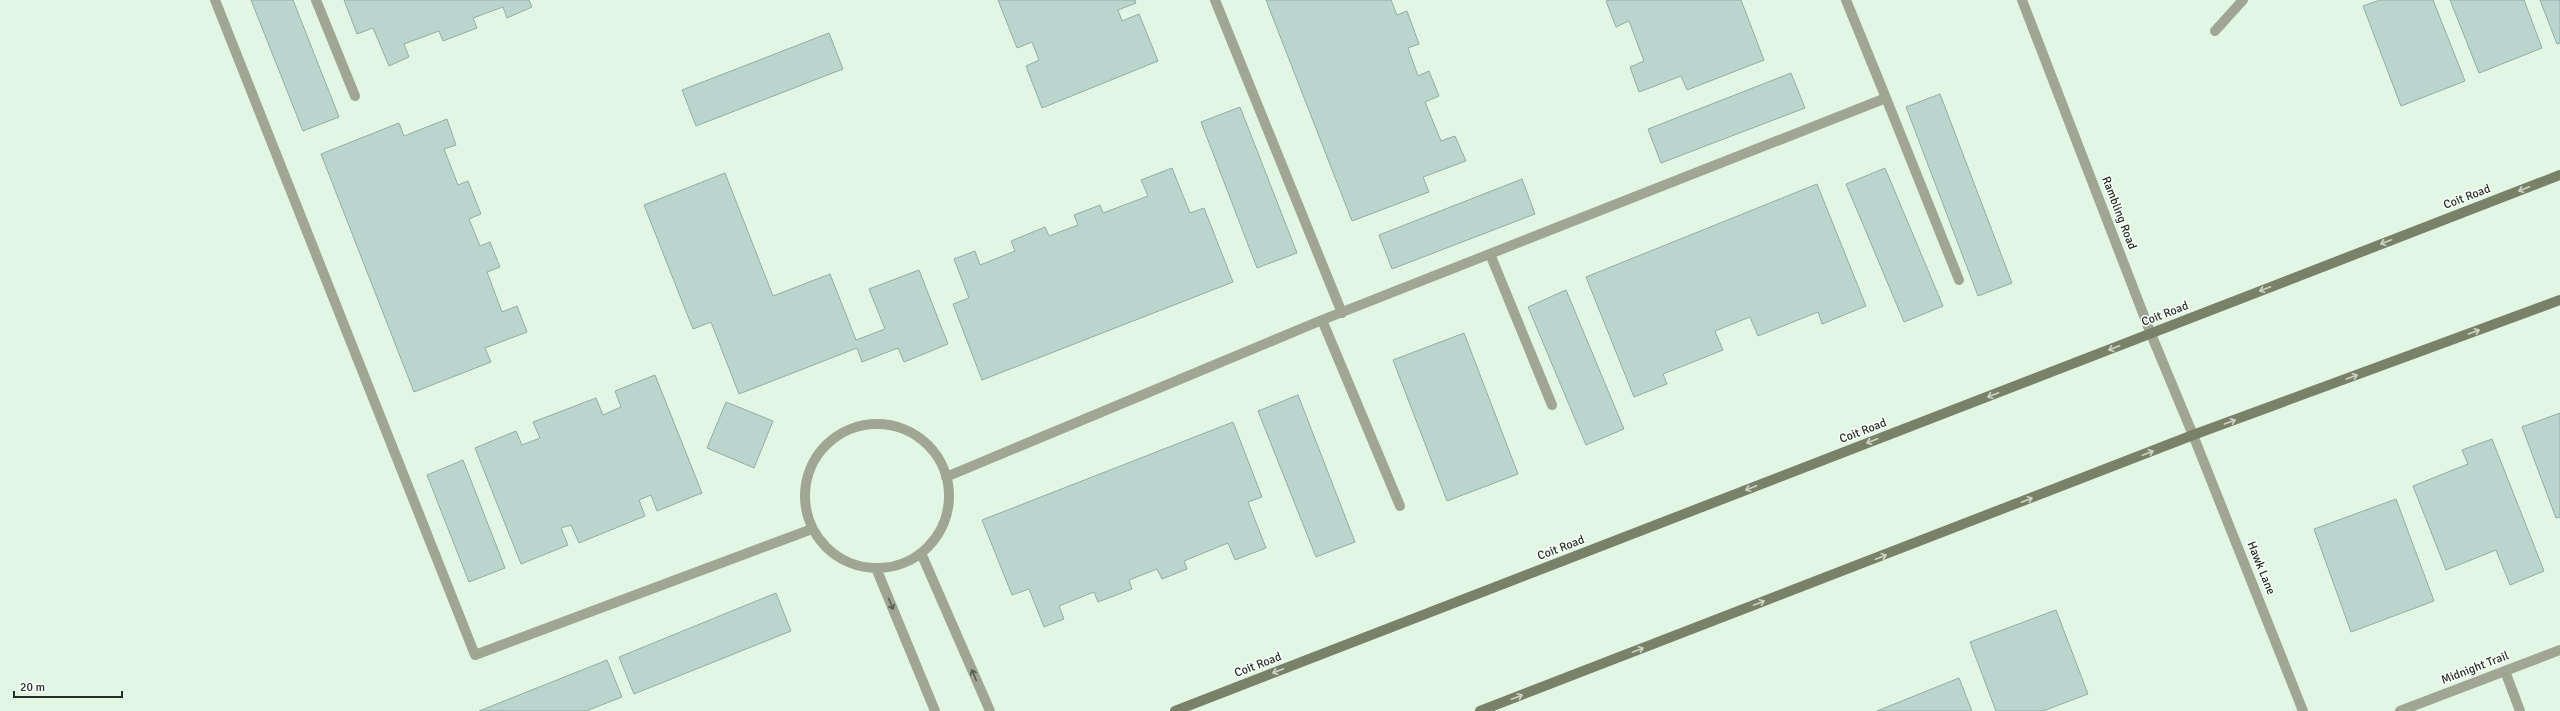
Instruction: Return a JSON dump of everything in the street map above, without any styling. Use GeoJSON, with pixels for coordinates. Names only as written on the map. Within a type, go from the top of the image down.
{"type":"FeatureCollection","features":[{"type":"Feature","properties":{"kind":"main road","name":"Coit Road"},"geometry":{"type":"LineString","coordinates":[[1175,711],[2560,175]]}},
{"type":"Feature","properties":{"kind":"main road"},"geometry":{"type":"LineString","coordinates":[[1480,711],[2193,435],[2560,300]]}},
{"type":"Feature","properties":{"kind":"street"},"geometry":{"type":"LineString","coordinates":[[215,0],[475,654],[812,529]]}},
{"type":"Feature","properties":{"kind":"street"},"geometry":{"type":"LineString","coordinates":[[316,0],[355,96]]}},
{"type":"Feature","properties":{"kind":"street"},"geometry":{"type":"LineString","coordinates":[[1215,0],[1342,313]]}},
{"type":"Feature","properties":{"kind":"street"},"geometry":{"type":"LineString","coordinates":[[1846,0],[1959,280]]}},
{"type":"Feature","properties":{"kind":"street","name":"Rambling Road"},"geometry":{"type":"LineString","coordinates":[[2022,0],[2151,334],[2193,435]]}},
{"type":"Feature","properties":{"kind":"street"},"geometry":{"type":"LineString","coordinates":[[2215,31],[2244,0]]}},
{"type":"Feature","properties":{"kind":"street"},"geometry":{"type":"LineString","coordinates":[[946,478],[1322,320],[1886,98]]}},
{"type":"Feature","properties":{"kind":"street"},"geometry":{"type":"LineString","coordinates":[[1490,254],[1552,405]]}},
{"type":"Feature","properties":{"kind":"street"},"geometry":{"type":"LineString","coordinates":[[1322,320],[1400,506]]}},
{"type":"Feature","properties":{"kind":"street"},"geometry":{"type":"LineString","coordinates":[[883,424],[904,430],[923,441],[937,458],[946,478],[949,498],[945,519],[936,538],[921,553],[904,563],[887,568],[876,568],[851,564],[836,555],[822,543],[812,529],[806,507],[806,486],[812,465],[824,447],[841,433],[862,426],[883,424]]}},
{"type":"Feature","properties":{"kind":"street","name":"Hawk Lane"},"geometry":{"type":"LineString","coordinates":[[2193,435],[2304,711]]}},
{"type":"Feature","properties":{"kind":"street"},"geometry":{"type":"LineString","coordinates":[[921,553],[990,711]]}},
{"type":"Feature","properties":{"kind":"street"},"geometry":{"type":"LineString","coordinates":[[876,568],[936,711]]}},
{"type":"Feature","properties":{"kind":"street","name":"Midnight Trail"},"geometry":{"type":"LineString","coordinates":[[2400,711],[2560,650]]}},
{"type":"Feature","properties":{"kind":"street"},"geometry":{"type":"LineString","coordinates":[[2505,671],[2520,711]]}},
{"type":"Feature","properties":{"kind":"building"},"geometry":{"type":"Polygon","coordinates":[[[251,0],[293,0],[339,117],[303,131],[251,0]]]}},
{"type":"Feature","properties":{"kind":"building"},"geometry":{"type":"Polygon","coordinates":[[[344,0],[529,0],[532,7],[507,18],[503,7],[473,18],[477,28],[443,41],[439,31],[404,44],[409,57],[389,66],[373,28],[357,34],[344,0]]]}},
{"type":"Feature","properties":{"kind":"building"},"geometry":{"type":"Polygon","coordinates":[[[998,0],[1135,0],[1136,3],[1118,10],[1122,21],[1139,14],[1158,61],[1042,108],[1026,66],[1039,60],[1032,42],[1017,48],[998,0]]]}},
{"type":"Feature","properties":{"kind":"building"},"geometry":{"type":"Polygon","coordinates":[[[1266,0],[1391,0],[1397,15],[1407,11],[1419,44],[1408,48],[1418,76],[1429,71],[1439,96],[1425,102],[1441,141],[1455,136],[1466,161],[1423,177],[1429,192],[1352,221],[1266,0]]]}},
{"type":"Feature","properties":{"kind":"building"},"geometry":{"type":"Polygon","coordinates":[[[1741,0],[1764,60],[1687,90],[1681,76],[1639,92],[1630,67],[1644,61],[1629,21],[1616,27],[1606,1],[1741,0]]]}},
{"type":"Feature","properties":{"kind":"building"},"geometry":{"type":"Polygon","coordinates":[[[2380,0],[2433,0],[2465,81],[2401,106],[2363,6],[2380,0]]]}},
{"type":"Feature","properties":{"kind":"building"},"geometry":{"type":"Polygon","coordinates":[[[2450,0],[2524,0],[2542,48],[2479,73],[2450,0]]]}},
{"type":"Feature","properties":{"kind":"building"},"geometry":{"type":"Polygon","coordinates":[[[2540,0],[2560,0],[2560,43],[2557,44],[2540,0]]]}},
{"type":"Feature","properties":{"kind":"building"},"geometry":{"type":"Polygon","coordinates":[[[829,33],[843,69],[696,126],[682,90],[829,33]]]}},
{"type":"Feature","properties":{"kind":"building"},"geometry":{"type":"Polygon","coordinates":[[[1791,73],[1805,108],[1661,163],[1648,129],[1791,73]]]}},
{"type":"Feature","properties":{"kind":"building"},"geometry":{"type":"Polygon","coordinates":[[[1940,94],[2012,283],[1978,296],[1906,107],[1940,94]]]}},
{"type":"Feature","properties":{"kind":"building"},"geometry":{"type":"Polygon","coordinates":[[[1240,107],[1297,253],[1257,268],[1201,122],[1240,107]]]}},
{"type":"Feature","properties":{"kind":"building"},"geometry":{"type":"Polygon","coordinates":[[[447,119],[456,145],[444,149],[458,185],[468,181],[481,214],[469,219],[480,246],[490,242],[500,267],[487,272],[502,312],[517,306],[527,332],[485,348],[491,362],[414,392],[321,154],[399,123],[404,136],[447,119]]]}},
{"type":"Feature","properties":{"kind":"building"},"geometry":{"type":"Polygon","coordinates":[[[1172,168],[1190,213],[1204,208],[1233,282],[982,380],[953,304],[969,298],[954,259],[975,251],[980,265],[1015,251],[1011,241],[1045,227],[1049,236],[1078,225],[1074,215],[1100,205],[1103,213],[1148,196],[1141,180],[1172,168]]]}},
{"type":"Feature","properties":{"kind":"building"},"geometry":{"type":"Polygon","coordinates":[[[1885,168],[1943,306],[1904,322],[1846,184],[1885,168]]]}},
{"type":"Feature","properties":{"kind":"building"},"geometry":{"type":"Polygon","coordinates":[[[725,173],[773,296],[830,274],[856,340],[885,329],[869,289],[919,270],[948,344],[904,362],[898,348],[862,362],[857,348],[739,394],[711,322],[693,329],[644,205],[725,173]]]}},
{"type":"Feature","properties":{"kind":"building"},"geometry":{"type":"Polygon","coordinates":[[[1522,179],[1535,214],[1392,269],[1379,235],[1522,179]]]}},
{"type":"Feature","properties":{"kind":"building"},"geometry":{"type":"Polygon","coordinates":[[[1817,184],[1866,306],[1822,324],[1818,312],[1758,336],[1750,317],[1715,331],[1723,350],[1663,374],[1667,384],[1634,397],[1586,277],[1817,184]]]}},
{"type":"Feature","properties":{"kind":"building"},"geometry":{"type":"Polygon","coordinates":[[[1566,290],[1624,429],[1586,445],[1528,307],[1566,290]]]}},
{"type":"Feature","properties":{"kind":"building"},"geometry":{"type":"Polygon","coordinates":[[[1464,333],[1518,474],[1447,501],[1393,360],[1464,333]]]}},
{"type":"Feature","properties":{"kind":"building"},"geometry":{"type":"Polygon","coordinates":[[[655,375],[702,493],[657,511],[651,495],[639,500],[645,516],[579,543],[571,525],[561,528],[568,545],[521,564],[475,448],[516,431],[522,445],[540,438],[533,422],[596,398],[603,415],[621,407],[615,391],[655,375]]]}},
{"type":"Feature","properties":{"kind":"building"},"geometry":{"type":"Polygon","coordinates":[[[1298,395],[1355,542],[1316,557],[1258,411],[1298,395]]]}},
{"type":"Feature","properties":{"kind":"building"},"geometry":{"type":"Polygon","coordinates":[[[726,402],[773,421],[754,468],[707,448],[726,402]]]}},
{"type":"Feature","properties":{"kind":"building"},"geometry":{"type":"Polygon","coordinates":[[[2560,413],[2560,517],[2556,518],[2522,427],[2560,413]]]}},
{"type":"Feature","properties":{"kind":"building"},"geometry":{"type":"Polygon","coordinates":[[[1233,422],[1262,497],[1248,502],[1266,548],[1235,560],[1228,543],[1184,561],[1187,569],[1162,579],[1157,569],[1129,580],[1132,589],[1098,602],[1094,592],[1059,606],[1064,619],[1044,627],[1029,589],[1012,595],[982,520],[1233,422]]]}},
{"type":"Feature","properties":{"kind":"building"},"geometry":{"type":"Polygon","coordinates":[[[2492,439],[2544,571],[2510,585],[2496,550],[2446,570],[2413,486],[2468,464],[2462,450],[2492,439]]]}},
{"type":"Feature","properties":{"kind":"building"},"geometry":{"type":"Polygon","coordinates":[[[463,460],[505,568],[469,582],[427,475],[463,460]]]}},
{"type":"Feature","properties":{"kind":"building"},"geometry":{"type":"Polygon","coordinates":[[[2396,499],[2434,601],[2351,632],[2314,529],[2396,499]]]}},
{"type":"Feature","properties":{"kind":"building"},"geometry":{"type":"Polygon","coordinates":[[[776,593],[791,631],[634,694],[619,657],[776,593]]]}},
{"type":"Feature","properties":{"kind":"building"},"geometry":{"type":"Polygon","coordinates":[[[2056,610],[2088,694],[2043,711],[1996,711],[1970,642],[2056,610]]]}},
{"type":"Feature","properties":{"kind":"building"},"geometry":{"type":"Polygon","coordinates":[[[607,660],[622,697],[586,711],[479,711],[607,660]]]}},
{"type":"Feature","properties":{"kind":"building"},"geometry":{"type":"Polygon","coordinates":[[[1959,678],[1972,711],[1877,711],[1959,678]]]}}]}
